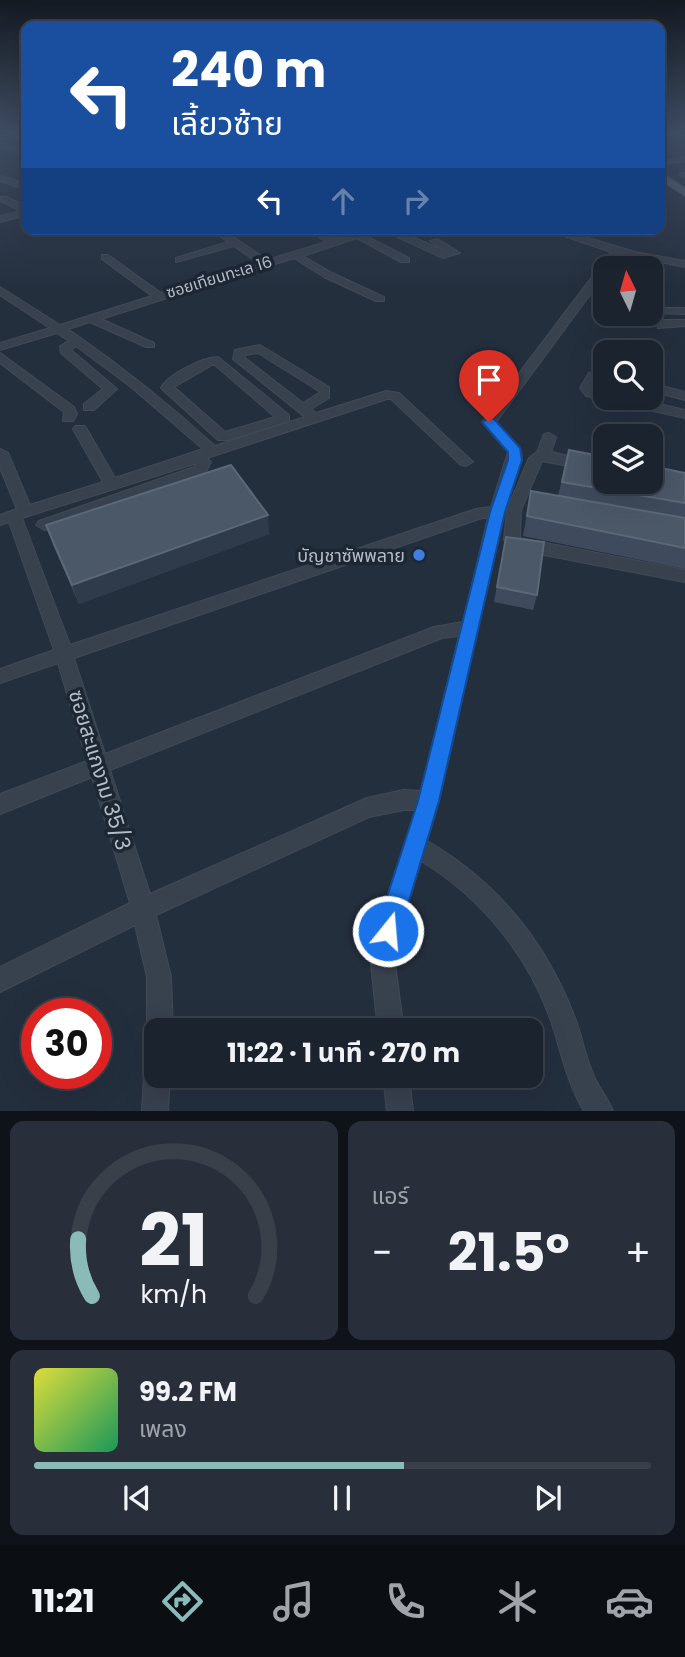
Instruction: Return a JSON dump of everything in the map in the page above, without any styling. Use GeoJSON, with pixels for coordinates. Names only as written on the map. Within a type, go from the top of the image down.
{"type":"FeatureCollection","features":[{"type":"Feature","properties":{"kind":"street"},"geometry":{"type":"LineString","coordinates":[[4,199],[21,208]]}},
{"type":"Feature","properties":{"kind":"street"},"geometry":{"type":"LineString","coordinates":[[0,219],[21,213]]}},
{"type":"Feature","properties":{"kind":"street"},"geometry":{"type":"LineString","coordinates":[[224,235],[266,264]]}},
{"type":"Feature","properties":{"kind":"street"},"geometry":{"type":"LineString","coordinates":[[321,235],[332,242]]}},
{"type":"Feature","properties":{"kind":"street","name":"ซอยเทียนทะเล 16"},"geometry":{"type":"LineString","coordinates":[[57,326],[356,235]]}},
{"type":"Feature","properties":{"kind":"street"},"geometry":{"type":"LineString","coordinates":[[374,235],[405,260]]}},
{"type":"Feature","properties":{"kind":"street"},"geometry":{"type":"LineString","coordinates":[[399,235],[446,256],[456,253],[435,241]]}},
{"type":"Feature","properties":{"kind":"street"},"geometry":{"type":"LineString","coordinates":[[569,235],[657,261],[685,264]]}},
{"type":"Feature","properties":{"kind":"street"},"geometry":{"type":"LineString","coordinates":[[176,257],[232,241]]}},
{"type":"Feature","properties":{"kind":"street"},"geometry":{"type":"LineString","coordinates":[[389,1018],[383,964],[388,931],[429,801],[446,716],[471,627],[497,512],[516,456],[515,451],[489,422],[617,251]]}},
{"type":"Feature","properties":{"kind":"street"},"geometry":{"type":"LineString","coordinates":[[295,255],[328,275],[380,299]]}},
{"type":"Feature","properties":{"kind":"street"},"geometry":{"type":"LineString","coordinates":[[105,257],[158,296]]}},
{"type":"Feature","properties":{"kind":"street"},"geometry":{"type":"LineString","coordinates":[[0,290],[79,340],[188,428],[204,452],[204,462],[200,470],[44,525]]}},
{"type":"Feature","properties":{"kind":"street"},"geometry":{"type":"LineString","coordinates":[[663,312],[685,311]]}},
{"type":"Feature","properties":{"kind":"street"},"geometry":{"type":"LineString","coordinates":[[90,318],[112,331],[131,335],[150,345]]}},
{"type":"Feature","properties":{"kind":"street"},"geometry":{"type":"LineString","coordinates":[[662,327],[663,323],[685,323]]}},
{"type":"Feature","properties":{"kind":"street"},"geometry":{"type":"LineString","coordinates":[[0,341],[57,326]]}},
{"type":"Feature","properties":{"kind":"street"},"geometry":{"type":"LineString","coordinates":[[0,347],[57,326]]}},
{"type":"Feature","properties":{"kind":"street"},"geometry":{"type":"LineString","coordinates":[[79,340],[66,346],[65,351],[111,389],[89,407]]}},
{"type":"Feature","properties":{"kind":"street"},"geometry":{"type":"LineString","coordinates":[[260,349],[325,390],[326,395],[309,412],[239,359],[239,352],[260,349]]}},
{"type":"Feature","properties":{"kind":"street"},"geometry":{"type":"LineString","coordinates":[[0,357],[69,410],[71,414],[68,418]]}},
{"type":"Feature","properties":{"kind":"street"},"geometry":{"type":"LineString","coordinates":[[215,360],[284,416],[282,419],[226,437],[205,421],[168,386],[215,360]]}},
{"type":"Feature","properties":{"kind":"street"},"geometry":{"type":"LineString","coordinates":[[593,376],[586,388],[593,394]]}},
{"type":"Feature","properties":{"kind":"street"},"geometry":{"type":"LineString","coordinates":[[663,390],[685,396]]}},
{"type":"Feature","properties":{"kind":"street"},"geometry":{"type":"LineString","coordinates":[[13,516],[204,452],[309,412],[392,394],[466,462]]}},
{"type":"Feature","properties":{"kind":"street"},"geometry":{"type":"LineString","coordinates":[[663,409],[685,414]]}},
{"type":"Feature","properties":{"kind":"street"},"geometry":{"type":"LineString","coordinates":[[188,428],[205,421]]}},
{"type":"Feature","properties":{"kind":"street"},"geometry":{"type":"LineString","coordinates":[[80,429],[111,483]]}},
{"type":"Feature","properties":{"kind":"street"},"geometry":{"type":"LineString","coordinates":[[543,455],[549,437]]}},
{"type":"Feature","properties":{"kind":"street","name":"ซอยสะแกงาม 35/3"},"geometry":{"type":"LineString","coordinates":[[1,453],[13,516],[64,653],[144,909],[159,976],[160,1018]]}},
{"type":"Feature","properties":{"kind":"street"},"geometry":{"type":"LineString","coordinates":[[593,466],[543,455],[532,461],[525,502],[514,510],[512,540],[518,545],[685,576]]}},
{"type":"Feature","properties":{"kind":"street"},"geometry":{"type":"LineString","coordinates":[[0,676],[481,513],[497,512]]}},
{"type":"Feature","properties":{"kind":"street"},"geometry":{"type":"LineString","coordinates":[[0,804],[440,632],[471,627]]}},
{"type":"Feature","properties":{"kind":"street"},"geometry":{"type":"LineString","coordinates":[[0,980],[144,909],[367,808],[404,800],[429,801]]}},
{"type":"Feature","properties":{"kind":"street"},"geometry":{"type":"LineString","coordinates":[[415,846],[444,861],[472,884],[527,943],[563,1019],[584,1090],[600,1111]]}},
{"type":"Feature","properties":{"kind":"street"},"geometry":{"type":"LineString","coordinates":[[155,1111],[156,1088]]}},
{"type":"Feature","properties":{"kind":"street"},"geometry":{"type":"LineString","coordinates":[[397,1088],[400,1111]]}},
{"type":"Feature","properties":{"kind":"building"},"geometry":{"type":"Polygon","coordinates":[[[569,450],[593,455],[593,487],[562,482],[569,450]]]}},
{"type":"Feature","properties":{"kind":"building"},"geometry":{"type":"Polygon","coordinates":[[[231,465],[268,515],[72,585],[46,525],[231,465]]]}},
{"type":"Feature","properties":{"kind":"building"},"geometry":{"type":"Polygon","coordinates":[[[663,468],[685,473],[685,503],[632,494],[663,494],[663,468]]]}},
{"type":"Feature","properties":{"kind":"building"},"geometry":{"type":"Polygon","coordinates":[[[531,491],[685,518],[685,548],[527,516],[531,491]]]}},
{"type":"Feature","properties":{"kind":"building"},"geometry":{"type":"Polygon","coordinates":[[[506,537],[544,542],[537,595],[497,587],[506,537]]]}},
{"type":"Feature","properties":{"kind":"place","name":"บัญชาซัพพลาย"},"geometry":{"type":"Point","coordinates":[419,555]}},
{"type":"Feature","properties":{"kind":"route"},"geometry":{"type":"LineString","coordinates":[[388,931],[429,801],[446,716],[471,627],[497,512],[516,456],[515,451],[492,429],[489,422]]}}]}
